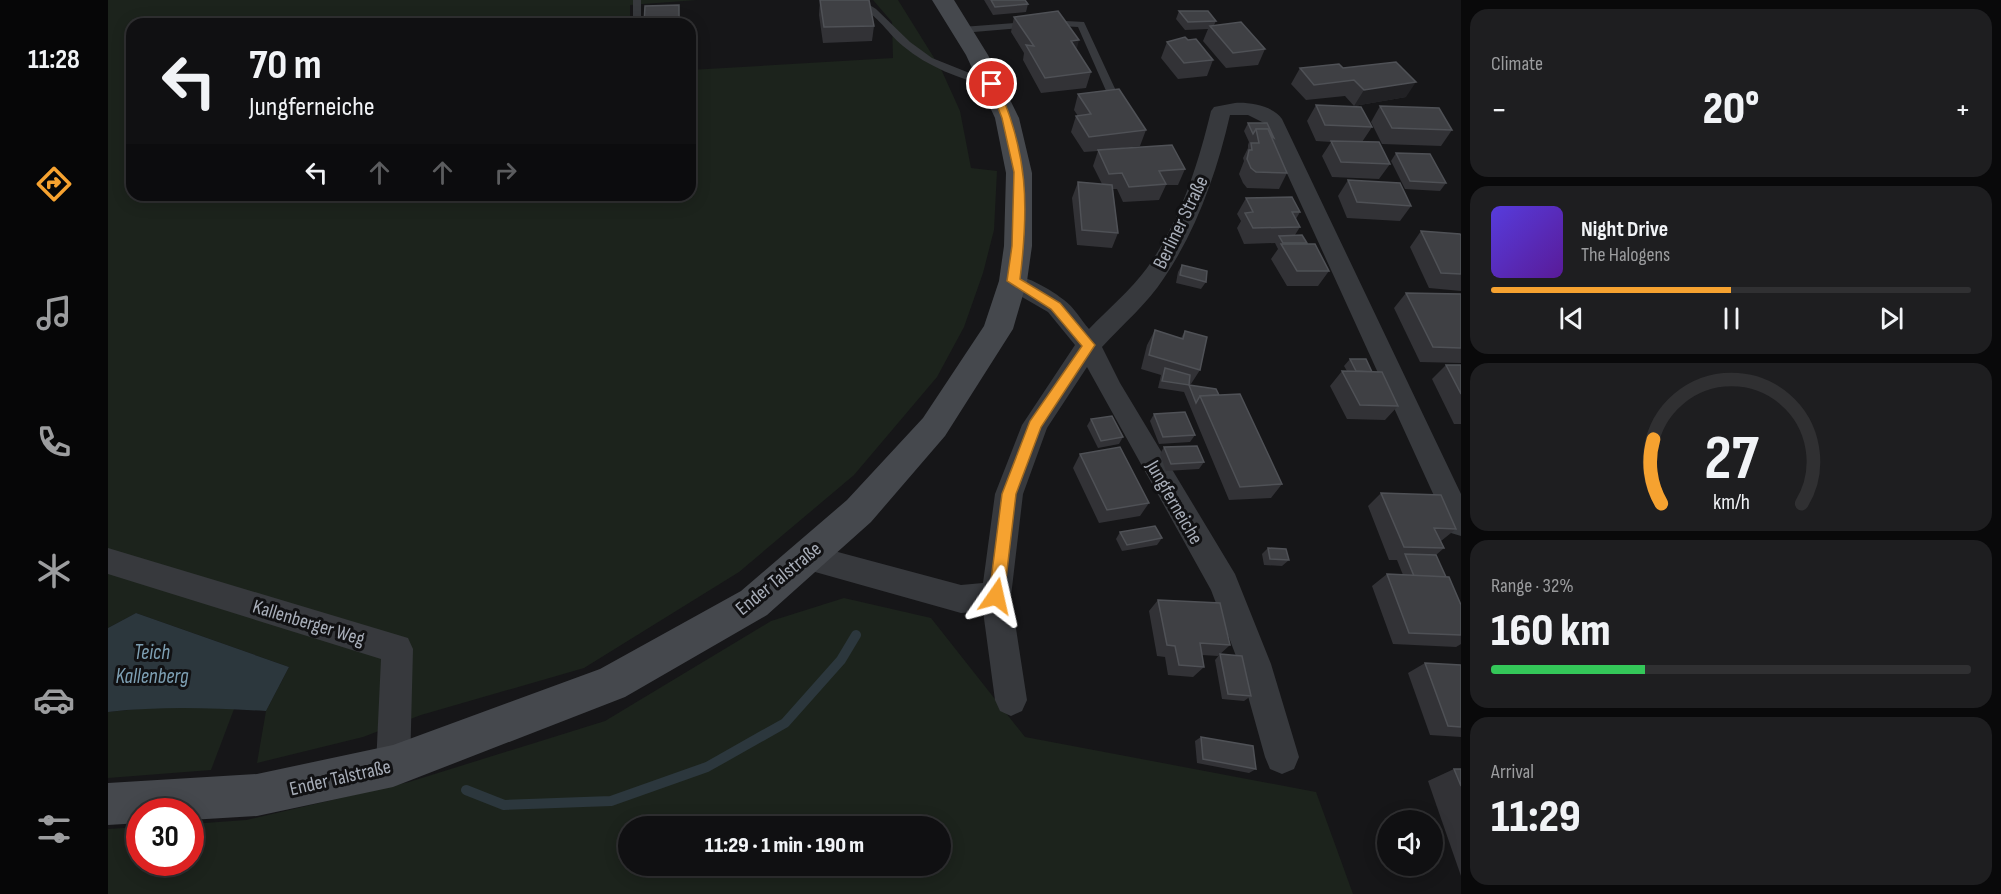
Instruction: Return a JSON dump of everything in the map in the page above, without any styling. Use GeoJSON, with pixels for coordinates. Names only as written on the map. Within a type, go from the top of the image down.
{"type":"FeatureCollection","features":[{"type":"Feature","properties":{"kind":"main road","name":"Ender Talstraße"},"geometry":{"type":"LineString","coordinates":[[108,804],[257,795],[393,766],[611,684],[754,603],[859,511],[934,427],[998,329],[1013,281],[1018,246],[1019,172],[1007,118],[992,84],[944,0]]}},
{"type":"Feature","properties":{"kind":"street","name":"Berliner Straße"},"geometry":{"type":"LineString","coordinates":[[1011,700],[996,596],[1009,494],[1035,425],[1089,345],[1155,274],[1185,219],[1209,163],[1221,111],[1238,107],[1256,109],[1272,119],[1461,524]]}},
{"type":"Feature","properties":{"kind":"street","name":"Jungferneiche"},"geometry":{"type":"LineString","coordinates":[[1013,281],[1056,306],[1089,345],[1108,387],[1224,584],[1255,664],[1282,758]]}},
{"type":"Feature","properties":{"kind":"street"},"geometry":{"type":"LineString","coordinates":[[808,556],[961,598],[996,596]]}},
{"type":"Feature","properties":{"kind":"street","name":"Kallenberger Weg"},"geometry":{"type":"LineString","coordinates":[[108,561],[397,649],[393,766]]}},
{"type":"Feature","properties":{"kind":"lane"},"geometry":{"type":"LineString","coordinates":[[637,0],[637,18]]}},
{"type":"Feature","properties":{"kind":"lane"},"geometry":{"type":"LineString","coordinates":[[842,2],[862,4],[899,38],[941,69],[992,84]]}},
{"type":"Feature","properties":{"kind":"lane"},"geometry":{"type":"LineString","coordinates":[[962,30],[1067,22],[1081,24],[1113,93]]}},
{"type":"Feature","properties":{"kind":"shaded area"},"geometry":{"type":"Polygon","coordinates":[[[108,0],[697,0],[630,5],[630,18],[126,18],[126,201],[696,201],[696,70],[893,58],[892,22],[873,0],[898,0],[941,69],[960,111],[971,168],[997,171],[994,230],[983,273],[964,327],[937,377],[854,475],[739,572],[584,668],[421,715],[363,737],[257,763],[266,711],[289,667],[136,613],[108,628],[108,0]]]}},
{"type":"Feature","properties":{"kind":"shaded area"},"geometry":{"type":"Polygon","coordinates":[[[844,598],[931,618],[1025,737],[1316,792],[1353,894],[108,894],[108,829],[126,828],[126,876],[204,876],[204,823],[246,820],[409,782],[605,721],[771,621],[844,598]]]}},
{"type":"Feature","properties":{"kind":"shaded area"},"geometry":{"type":"Polygon","coordinates":[[[148,708],[234,709],[211,770],[108,778],[108,712],[148,708]]]}},
{"type":"Feature","properties":{"kind":"water","name":"Teich Kallenberg"},"geometry":{"type":"Polygon","coordinates":[[[136,613],[289,667],[266,711],[187,708],[108,712],[108,628],[136,613]]]}},
{"type":"Feature","properties":{"kind":"building"},"geometry":{"type":"Polygon","coordinates":[[[820,0],[869,0],[874,26],[824,27],[820,0]]]}},
{"type":"Feature","properties":{"kind":"building"},"geometry":{"type":"Polygon","coordinates":[[[991,0],[1025,0],[1028,4],[995,7],[991,0]]]}},
{"type":"Feature","properties":{"kind":"building"},"geometry":{"type":"Polygon","coordinates":[[[679,5],[679,18],[644,18],[645,6],[679,5]]]}},
{"type":"Feature","properties":{"kind":"building"},"geometry":{"type":"Polygon","coordinates":[[[1058,11],[1079,40],[1071,41],[1091,72],[1045,78],[1026,45],[1034,46],[1014,17],[1058,11]]]}},
{"type":"Feature","properties":{"kind":"building"},"geometry":{"type":"Polygon","coordinates":[[[1179,11],[1208,11],[1216,21],[1188,22],[1179,11]]]}},
{"type":"Feature","properties":{"kind":"building"},"geometry":{"type":"Polygon","coordinates":[[[1241,22],[1265,49],[1233,53],[1210,26],[1241,22]]]}},
{"type":"Feature","properties":{"kind":"building"},"geometry":{"type":"Polygon","coordinates":[[[1185,37],[1188,40],[1196,39],[1213,60],[1184,63],[1167,42],[1185,37]]]}},
{"type":"Feature","properties":{"kind":"building"},"geometry":{"type":"Polygon","coordinates":[[[1396,62],[1416,82],[1364,90],[1354,80],[1314,85],[1300,68],[1339,64],[1343,68],[1396,62]]]}},
{"type":"Feature","properties":{"kind":"building"},"geometry":{"type":"Polygon","coordinates":[[[1119,89],[1146,130],[1089,137],[1076,116],[1091,114],[1078,94],[1119,89]]]}},
{"type":"Feature","properties":{"kind":"building"},"geometry":{"type":"Polygon","coordinates":[[[1316,105],[1361,107],[1372,127],[1325,125],[1316,105]]]}},
{"type":"Feature","properties":{"kind":"building"},"geometry":{"type":"Polygon","coordinates":[[[1380,106],[1439,108],[1452,130],[1392,128],[1380,106]]]}},
{"type":"Feature","properties":{"kind":"building"},"geometry":{"type":"Polygon","coordinates":[[[1248,123],[1267,123],[1274,138],[1268,129],[1256,129],[1253,134],[1248,123]]]}},
{"type":"Feature","properties":{"kind":"building"},"geometry":{"type":"Polygon","coordinates":[[[1256,129],[1268,129],[1287,173],[1256,172],[1251,168],[1247,159],[1249,150],[1252,150],[1251,143],[1259,143],[1256,129]]]}},
{"type":"Feature","properties":{"kind":"building"},"geometry":{"type":"Polygon","coordinates":[[[1331,141],[1379,142],[1390,164],[1341,162],[1331,141]]]}},
{"type":"Feature","properties":{"kind":"building"},"geometry":{"type":"Polygon","coordinates":[[[1172,145],[1185,169],[1159,171],[1166,184],[1129,187],[1122,173],[1109,174],[1098,150],[1172,145]]]}},
{"type":"Feature","properties":{"kind":"building"},"geometry":{"type":"Polygon","coordinates":[[[1396,153],[1430,154],[1446,183],[1410,181],[1396,153]]]}},
{"type":"Feature","properties":{"kind":"building"},"geometry":{"type":"Polygon","coordinates":[[[1348,180],[1400,183],[1411,206],[1357,202],[1348,180]]]}},
{"type":"Feature","properties":{"kind":"building"},"geometry":{"type":"Polygon","coordinates":[[[1078,182],[1112,185],[1118,233],[1082,230],[1078,182]]]}},
{"type":"Feature","properties":{"kind":"building"},"geometry":{"type":"Polygon","coordinates":[[[1292,197],[1300,212],[1292,212],[1300,227],[1253,228],[1245,213],[1253,212],[1246,198],[1292,197]]]}},
{"type":"Feature","properties":{"kind":"building"},"geometry":{"type":"Polygon","coordinates":[[[1421,231],[1460,234],[1461,274],[1441,273],[1421,231]]]}},
{"type":"Feature","properties":{"kind":"building"},"geometry":{"type":"Polygon","coordinates":[[[1302,235],[1307,243],[1283,243],[1279,236],[1302,235]]]}},
{"type":"Feature","properties":{"kind":"building"},"geometry":{"type":"Polygon","coordinates":[[[1281,244],[1315,244],[1329,271],[1297,271],[1281,244]]]}},
{"type":"Feature","properties":{"kind":"building"},"geometry":{"type":"Polygon","coordinates":[[[1182,265],[1207,271],[1206,282],[1180,275],[1182,265]]]}},
{"type":"Feature","properties":{"kind":"building"},"geometry":{"type":"Polygon","coordinates":[[[1406,293],[1461,294],[1461,348],[1433,347],[1406,293]]]}},
{"type":"Feature","properties":{"kind":"building"},"geometry":{"type":"Polygon","coordinates":[[[1155,330],[1183,339],[1185,331],[1207,337],[1200,370],[1149,355],[1155,330]]]}},
{"type":"Feature","properties":{"kind":"building"},"geometry":{"type":"Polygon","coordinates":[[[1350,359],[1366,359],[1372,372],[1356,371],[1350,359]]]}},
{"type":"Feature","properties":{"kind":"building"},"geometry":{"type":"Polygon","coordinates":[[[1446,365],[1461,365],[1461,394],[1446,365]]]}},
{"type":"Feature","properties":{"kind":"building"},"geometry":{"type":"Polygon","coordinates":[[[1165,368],[1190,375],[1189,385],[1162,381],[1165,368]]]}},
{"type":"Feature","properties":{"kind":"building"},"geometry":{"type":"Polygon","coordinates":[[[1342,371],[1382,372],[1398,406],[1360,405],[1342,371]]]}},
{"type":"Feature","properties":{"kind":"building"},"geometry":{"type":"Polygon","coordinates":[[[1189,385],[1216,389],[1219,395],[1200,396],[1196,403],[1189,385]]]}},
{"type":"Feature","properties":{"kind":"building"},"geometry":{"type":"Polygon","coordinates":[[[1240,394],[1282,484],[1240,487],[1200,396],[1240,394]]]}},
{"type":"Feature","properties":{"kind":"building"},"geometry":{"type":"Polygon","coordinates":[[[1185,412],[1195,435],[1163,437],[1154,414],[1185,412]]]}},
{"type":"Feature","properties":{"kind":"building"},"geometry":{"type":"Polygon","coordinates":[[[1112,416],[1123,437],[1101,441],[1091,419],[1112,416]]]}},
{"type":"Feature","properties":{"kind":"building"},"geometry":{"type":"Polygon","coordinates":[[[1197,446],[1204,462],[1171,464],[1164,447],[1197,446]]]}},
{"type":"Feature","properties":{"kind":"building"},"geometry":{"type":"Polygon","coordinates":[[[1120,447],[1149,503],[1107,510],[1080,454],[1120,447]]]}},
{"type":"Feature","properties":{"kind":"building"},"geometry":{"type":"Polygon","coordinates":[[[1381,493],[1441,495],[1456,529],[1434,528],[1444,548],[1404,547],[1381,493]]]}},
{"type":"Feature","properties":{"kind":"building"},"geometry":{"type":"Polygon","coordinates":[[[1155,526],[1162,538],[1127,545],[1120,532],[1155,526]]]}},
{"type":"Feature","properties":{"kind":"building"},"geometry":{"type":"Polygon","coordinates":[[[1268,548],[1286,549],[1289,560],[1270,559],[1268,548]]]}},
{"type":"Feature","properties":{"kind":"building"},"geometry":{"type":"Polygon","coordinates":[[[1405,554],[1436,555],[1446,577],[1414,576],[1405,554]]]}},
{"type":"Feature","properties":{"kind":"building"},"geometry":{"type":"Polygon","coordinates":[[[1387,574],[1449,577],[1461,605],[1461,635],[1409,633],[1387,574]]]}},
{"type":"Feature","properties":{"kind":"building"},"geometry":{"type":"Polygon","coordinates":[[[1158,600],[1220,603],[1230,645],[1200,643],[1204,667],[1179,665],[1175,646],[1167,645],[1158,600]]]}},
{"type":"Feature","properties":{"kind":"building"},"geometry":{"type":"Polygon","coordinates":[[[1220,654],[1242,656],[1251,696],[1228,694],[1220,654]]]}},
{"type":"Feature","properties":{"kind":"building"},"geometry":{"type":"Polygon","coordinates":[[[1425,663],[1461,665],[1461,727],[1448,726],[1425,663]]]}},
{"type":"Feature","properties":{"kind":"building"},"geometry":{"type":"Polygon","coordinates":[[[1201,737],[1253,746],[1256,769],[1203,759],[1201,737]]]}},
{"type":"Feature","properties":{"kind":"building"},"geometry":{"type":"Polygon","coordinates":[[[1454,769],[1461,769],[1461,786],[1454,769]]]}},
{"type":"Feature","properties":{"kind":"waterway"},"geometry":{"type":"LineString","coordinates":[[466,790],[504,805],[611,801],[707,767],[785,723],[841,660],[856,635]]}},
{"type":"Feature","properties":{"kind":"route"},"geometry":{"type":"LineString","coordinates":[[992,84],[1007,118],[1019,172],[1018,246],[1013,281],[1056,306],[1089,345],[1035,425],[1009,494],[1002,566],[996,596]]}}]}
